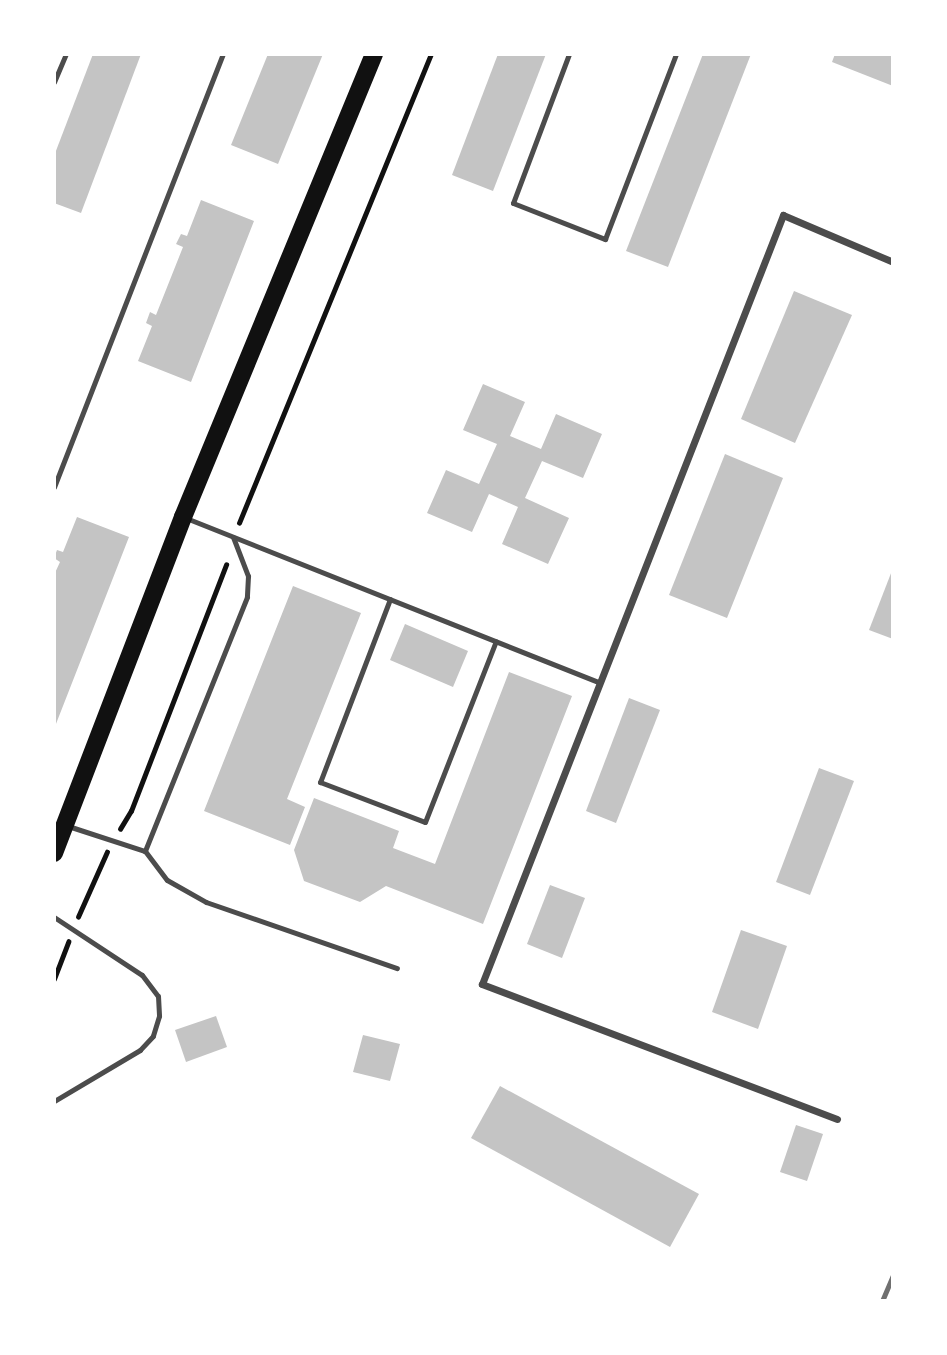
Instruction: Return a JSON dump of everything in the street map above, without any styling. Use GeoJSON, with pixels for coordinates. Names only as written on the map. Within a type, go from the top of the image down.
{"type":"FeatureCollection","features":[{"type":"Feature","properties":{"kind":"main road"},"geometry":{"type":"LineString","coordinates":[[54,853],[183,517],[374,54]]}},
{"type":"Feature","properties":{"kind":"street"},"geometry":{"type":"LineString","coordinates":[[837,1119],[482,984],[783,215],[893,262]]}},
{"type":"Feature","properties":{"kind":"lane"},"geometry":{"type":"LineString","coordinates":[[54,82],[66,54]]}},
{"type":"Feature","properties":{"kind":"lane"},"geometry":{"type":"LineString","coordinates":[[54,487],[223,54]]}},
{"type":"Feature","properties":{"kind":"lane"},"geometry":{"type":"LineString","coordinates":[[569,54],[513,203],[605,239],[676,54]]}},
{"type":"Feature","properties":{"kind":"lane"},"geometry":{"type":"LineString","coordinates":[[183,517],[599,682]]}},
{"type":"Feature","properties":{"kind":"lane"},"geometry":{"type":"LineString","coordinates":[[145,851],[247,597],[248,576],[233,537]]}},
{"type":"Feature","properties":{"kind":"lane"},"geometry":{"type":"LineString","coordinates":[[390,598],[320,782],[425,822],[496,642]]}},
{"type":"Feature","properties":{"kind":"lane"},"geometry":{"type":"LineString","coordinates":[[65,825],[145,851],[167,880],[206,902],[397,968]]}},
{"type":"Feature","properties":{"kind":"lane"},"geometry":{"type":"LineString","coordinates":[[54,917],[142,975],[158,996],[159,1016],[153,1036],[140,1050],[54,1101]]}},
{"type":"Feature","properties":{"kind":"path"},"geometry":{"type":"LineString","coordinates":[[54,979],[101,860],[131,811],[226,566],[233,537],[431,54]]}},
{"type":"Feature","properties":{"kind":"building"},"geometry":{"type":"Polygon","coordinates":[[[93,54],[141,54],[81,213],[54,203],[54,156],[93,54]]]}},
{"type":"Feature","properties":{"kind":"building"},"geometry":{"type":"Polygon","coordinates":[[[268,54],[323,54],[278,164],[231,145],[268,54]]]}},
{"type":"Feature","properties":{"kind":"building"},"geometry":{"type":"Polygon","coordinates":[[[498,54],[546,54],[493,191],[452,175],[498,54]]]}},
{"type":"Feature","properties":{"kind":"building"},"geometry":{"type":"Polygon","coordinates":[[[703,54],[751,54],[668,267],[626,251],[703,54]]]}},
{"type":"Feature","properties":{"kind":"building"},"geometry":{"type":"Polygon","coordinates":[[[835,54],[893,54],[893,86],[832,62],[835,54]]]}},
{"type":"Feature","properties":{"kind":"building"},"geometry":{"type":"Polygon","coordinates":[[[201,200],[254,221],[191,382],[138,361],[152,326],[146,323],[150,312],[156,315],[183,247],[176,244],[181,234],[187,236],[201,200]]]}},
{"type":"Feature","properties":{"kind":"building"},"geometry":{"type":"Polygon","coordinates":[[[794,291],[852,315],[795,443],[741,419],[794,291]]]}},
{"type":"Feature","properties":{"kind":"building"},"geometry":{"type":"Polygon","coordinates":[[[483,384],[525,402],[510,436],[541,449],[556,414],[602,434],[583,478],[542,461],[525,498],[569,518],[548,564],[502,544],[518,507],[489,494],[472,532],[427,513],[446,470],[479,484],[497,444],[463,430],[483,384]]]}},
{"type":"Feature","properties":{"kind":"building"},"geometry":{"type":"Polygon","coordinates":[[[725,454],[783,478],[727,618],[669,595],[725,454]]]}},
{"type":"Feature","properties":{"kind":"building"},"geometry":{"type":"Polygon","coordinates":[[[77,517],[129,537],[54,729],[54,575],[60,562],[54,558],[57,550],[63,552],[77,517]]]}},
{"type":"Feature","properties":{"kind":"building"},"geometry":{"type":"Polygon","coordinates":[[[893,568],[893,639],[869,630],[893,568]]]}},
{"type":"Feature","properties":{"kind":"building"},"geometry":{"type":"Polygon","coordinates":[[[293,586],[361,613],[287,799],[305,807],[290,845],[204,811],[293,586]]]}},
{"type":"Feature","properties":{"kind":"building"},"geometry":{"type":"Polygon","coordinates":[[[405,624],[468,651],[453,687],[390,660],[405,624]]]}},
{"type":"Feature","properties":{"kind":"building"},"geometry":{"type":"Polygon","coordinates":[[[509,672],[572,696],[483,924],[386,886],[360,902],[304,881],[294,850],[314,798],[399,831],[393,848],[435,864],[509,672]]]}},
{"type":"Feature","properties":{"kind":"building"},"geometry":{"type":"Polygon","coordinates":[[[629,698],[660,710],[616,823],[586,811],[629,698]]]}},
{"type":"Feature","properties":{"kind":"building"},"geometry":{"type":"Polygon","coordinates":[[[819,768],[854,781],[810,895],[776,882],[819,768]]]}},
{"type":"Feature","properties":{"kind":"building"},"geometry":{"type":"Polygon","coordinates":[[[550,885],[585,898],[562,958],[527,944],[550,885]]]}},
{"type":"Feature","properties":{"kind":"building"},"geometry":{"type":"Polygon","coordinates":[[[741,930],[787,946],[758,1029],[712,1012],[741,930]]]}},
{"type":"Feature","properties":{"kind":"building"},"geometry":{"type":"Polygon","coordinates":[[[216,1016],[227,1047],[186,1062],[175,1030],[216,1016]]]}},
{"type":"Feature","properties":{"kind":"building"},"geometry":{"type":"Polygon","coordinates":[[[363,1035],[400,1044],[390,1081],[353,1072],[363,1035]]]}},
{"type":"Feature","properties":{"kind":"building"},"geometry":{"type":"Polygon","coordinates":[[[500,1086],[699,1194],[670,1247],[471,1138],[500,1086]]]}},
{"type":"Feature","properties":{"kind":"building"},"geometry":{"type":"Polygon","coordinates":[[[796,1125],[823,1134],[807,1181],[780,1172],[796,1125]]]}},
{"type":"Feature","properties":{"kind":"railway"},"geometry":{"type":"LineString","coordinates":[[882,1301],[893,1275]]}}]}
